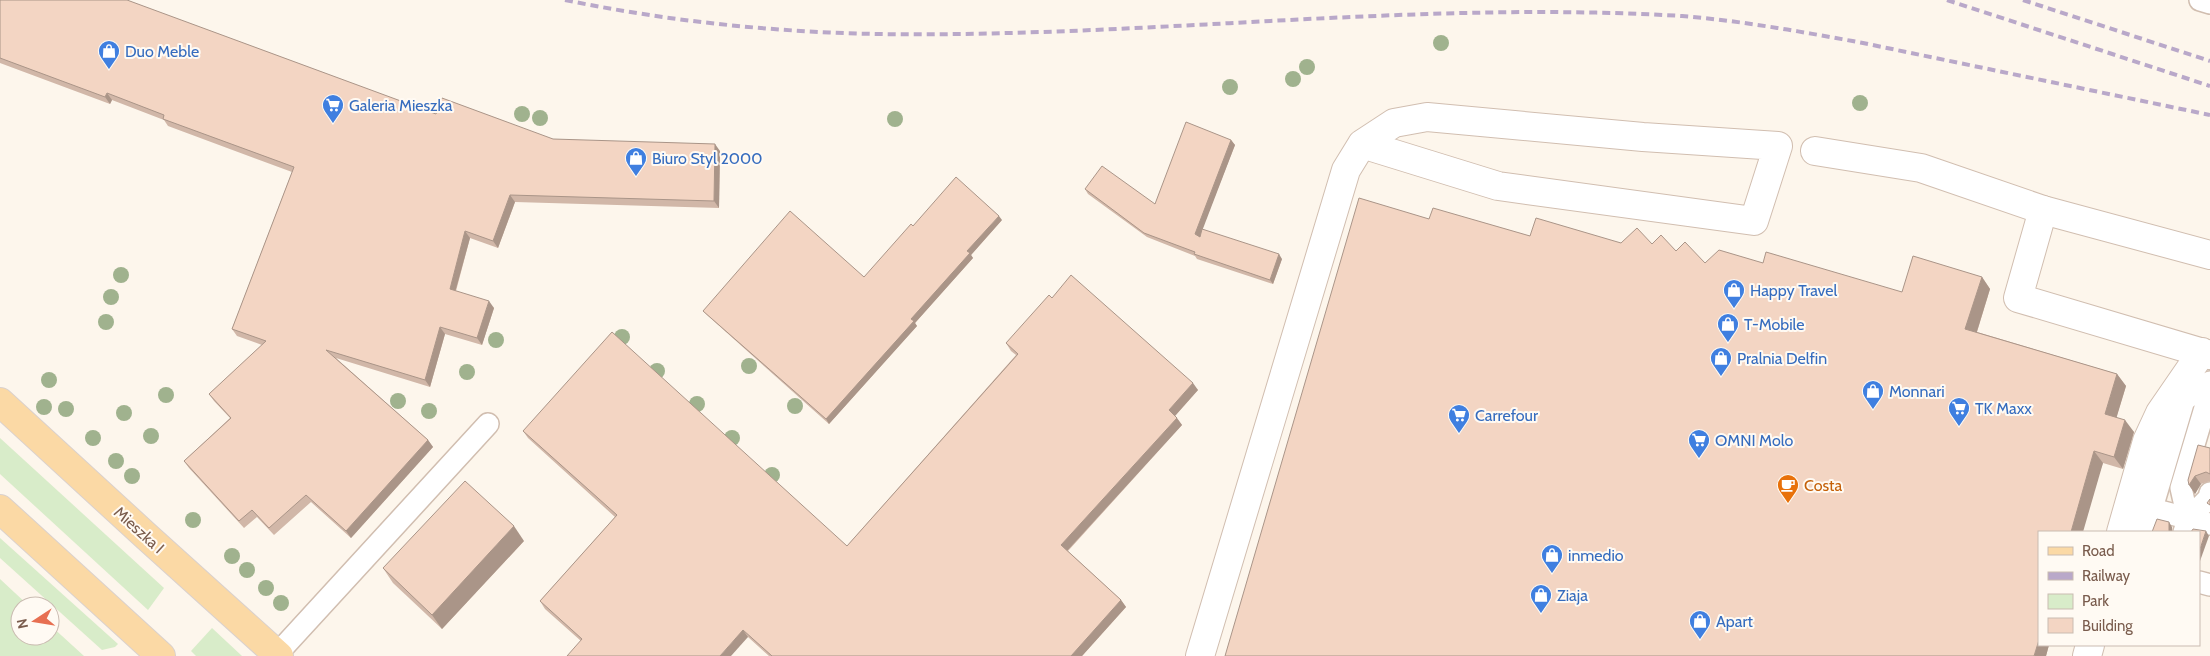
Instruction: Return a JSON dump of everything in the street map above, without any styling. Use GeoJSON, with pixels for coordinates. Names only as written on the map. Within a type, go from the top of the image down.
{"type":"FeatureCollection","features":[{"type":"Feature","properties":{"kind":"main road","name":"Mieszka I"},"geometry":{"type":"LineString","coordinates":[[0,402],[278,655]]}},
{"type":"Feature","properties":{"kind":"main road"},"geometry":{"type":"LineString","coordinates":[[0,509],[162,656]]}},
{"type":"Feature","properties":{"kind":"street"},"geometry":{"type":"LineString","coordinates":[[1200,656],[1346,170],[1362,144],[1394,123],[1427,117],[1643,137],[1778,146],[1754,221],[1498,186],[1362,144]]}},
{"type":"Feature","properties":{"kind":"street"},"geometry":{"type":"LineString","coordinates":[[1816,151],[1921,168],[2043,210],[2210,255]]}},
{"type":"Feature","properties":{"kind":"street"},"geometry":{"type":"LineString","coordinates":[[2043,210],[2018,298],[2206,354],[2160,413],[2150,434],[2121,531]]}},
{"type":"Feature","properties":{"kind":"lane"},"geometry":{"type":"LineString","coordinates":[[2200,0],[2210,3]]}},
{"type":"Feature","properties":{"kind":"lane"},"geometry":{"type":"LineString","coordinates":[[2145,531],[2184,400],[2210,382]]}},
{"type":"Feature","properties":{"kind":"lane"},"geometry":{"type":"LineString","coordinates":[[2186,526],[2181,488],[2210,391]]}},
{"type":"Feature","properties":{"kind":"lane"},"geometry":{"type":"LineString","coordinates":[[278,655],[488,424]]}},
{"type":"Feature","properties":{"kind":"lane"},"geometry":{"type":"LineString","coordinates":[[2186,526],[2209,498],[2210,493]]}},
{"type":"Feature","properties":{"kind":"lane"},"geometry":{"type":"LineString","coordinates":[[2152,508],[2186,526],[2210,524]]}},
{"type":"Feature","properties":{"kind":"green space"},"geometry":{"type":"Polygon","coordinates":[[[0,438],[164,588],[148,610],[0,474],[0,438]]]}},
{"type":"Feature","properties":{"kind":"green space"},"geometry":{"type":"Polygon","coordinates":[[[0,538],[118,644],[115,647],[102,650],[60,612],[60,596],[42,596],[0,558],[0,538]]]}},
{"type":"Feature","properties":{"kind":"green space"},"geometry":{"type":"Polygon","coordinates":[[[0,579],[18,596],[10,596],[10,646],[60,646],[60,634],[84,656],[0,656],[0,579]]]}},
{"type":"Feature","properties":{"kind":"green space"},"geometry":{"type":"Polygon","coordinates":[[[212,628],[242,656],[196,656],[191,651],[212,628]]]}},
{"type":"Feature","properties":{"kind":"building"},"geometry":{"type":"Polygon","coordinates":[[[0,0],[127,0],[436,114],[442,98],[553,139],[715,144],[714,201],[510,195],[493,241],[465,231],[450,289],[489,301],[477,338],[440,327],[425,380],[326,350],[428,440],[346,531],[306,495],[269,528],[252,510],[239,521],[184,461],[231,418],[209,394],[266,341],[232,329],[294,167],[163,119],[164,115],[107,93],[105,97],[0,58],[0,0]]]}},
{"type":"Feature","properties":{"kind":"building"},"geometry":{"type":"Polygon","coordinates":[[[1186,122],[1231,140],[1195,234],[1200,237],[1202,229],[1279,254],[1270,280],[1194,254],[1195,252],[1144,233],[1085,189],[1102,166],[1155,204],[1186,122]]]}},
{"type":"Feature","properties":{"kind":"building"},"geometry":{"type":"Polygon","coordinates":[[[956,177],[999,216],[967,251],[970,253],[911,319],[914,321],[826,419],[703,311],[790,211],[864,277],[911,224],[913,226],[956,177]]]}},
{"type":"Feature","properties":{"kind":"building","name":"OMNI Molo"},"geometry":{"type":"Polygon","coordinates":[[[1359,198],[1429,219],[1433,208],[1530,236],[1536,218],[1621,243],[1637,228],[1652,244],[1661,235],[1676,251],[1685,242],[1705,263],[1719,250],[1763,263],[1766,252],[1902,292],[1913,256],[1982,277],[1965,329],[2117,374],[2105,414],[2125,420],[2114,457],[2094,451],[2071,531],[2038,531],[2038,643],[2034,656],[1225,656],[1359,198]]]}},
{"type":"Feature","properties":{"kind":"building"},"geometry":{"type":"Polygon","coordinates":[[[1071,275],[1193,383],[1169,410],[1177,418],[1061,545],[1121,600],[1071,656],[772,656],[743,630],[720,656],[567,656],[582,639],[540,601],[617,515],[523,431],[612,332],[847,546],[1018,354],[1006,343],[1049,295],[1052,298],[1071,275]]]}},
{"type":"Feature","properties":{"kind":"building"},"geometry":{"type":"Polygon","coordinates":[[[2198,445],[2210,448],[2210,474],[2206,472],[2195,476],[2189,485],[2188,480],[2198,445]]]}},
{"type":"Feature","properties":{"kind":"building"},"geometry":{"type":"Polygon","coordinates":[[[465,481],[514,526],[432,615],[383,568],[465,481]]]}},
{"type":"Feature","properties":{"kind":"building"},"geometry":{"type":"Polygon","coordinates":[[[2157,519],[2169,522],[2169,531],[2152,531],[2157,519]]]}},
{"type":"Feature","properties":{"kind":"building"},"geometry":{"type":"Polygon","coordinates":[[[2193,529],[2206,531],[2200,549],[2200,531],[2192,531],[2193,529]]]}},
{"type":"Feature","properties":{"kind":"railway"},"geometry":{"type":"LineString","coordinates":[[565,0],[642,14],[720,24],[798,31],[877,34],[978,34],[1078,31],[1380,16],[1481,13],[1581,12],[1682,16],[1750,24],[1863,43],[2210,115]]}},
{"type":"Feature","properties":{"kind":"railway"},"geometry":{"type":"LineString","coordinates":[[1947,0],[2210,86]]}},
{"type":"Feature","properties":{"kind":"railway"},"geometry":{"type":"LineString","coordinates":[[2023,0],[2210,61]]}},
{"type":"Feature","properties":{"kind":"place","name":"Duo Meble"},"geometry":{"type":"Point","coordinates":[109,70]}},
{"type":"Feature","properties":{"kind":"place","name":"Galeria Mieszka"},"geometry":{"type":"Point","coordinates":[333,124]}},
{"type":"Feature","properties":{"kind":"place","name":"Biuro Styl 2000"},"geometry":{"type":"Point","coordinates":[636,177]}},
{"type":"Feature","properties":{"kind":"place","name":"Happy Travel"},"geometry":{"type":"Point","coordinates":[1734,309]}},
{"type":"Feature","properties":{"kind":"place","name":"T-Mobile"},"geometry":{"type":"Point","coordinates":[1728,343]}},
{"type":"Feature","properties":{"kind":"place","name":"Pralnia Delfin"},"geometry":{"type":"Point","coordinates":[1721,377]}},
{"type":"Feature","properties":{"kind":"place","name":"Monnari"},"geometry":{"type":"Point","coordinates":[1873,410]}},
{"type":"Feature","properties":{"kind":"place","name":"TK Maxx"},"geometry":{"type":"Point","coordinates":[1959,427]}},
{"type":"Feature","properties":{"kind":"place","name":"Carrefour"},"geometry":{"type":"Point","coordinates":[1459,434]}},
{"type":"Feature","properties":{"kind":"place","name":"OMNI Molo"},"geometry":{"type":"Point","coordinates":[1699,459]}},
{"type":"Feature","properties":{"kind":"place","name":"Costa"},"geometry":{"type":"Point","coordinates":[1788,504]}},
{"type":"Feature","properties":{"kind":"place","name":"inmedio"},"geometry":{"type":"Point","coordinates":[1552,574]}},
{"type":"Feature","properties":{"kind":"place","name":"Ziaja"},"geometry":{"type":"Point","coordinates":[1541,614]}},
{"type":"Feature","properties":{"kind":"place","name":"Apart"},"geometry":{"type":"Point","coordinates":[1700,640]}}]}
